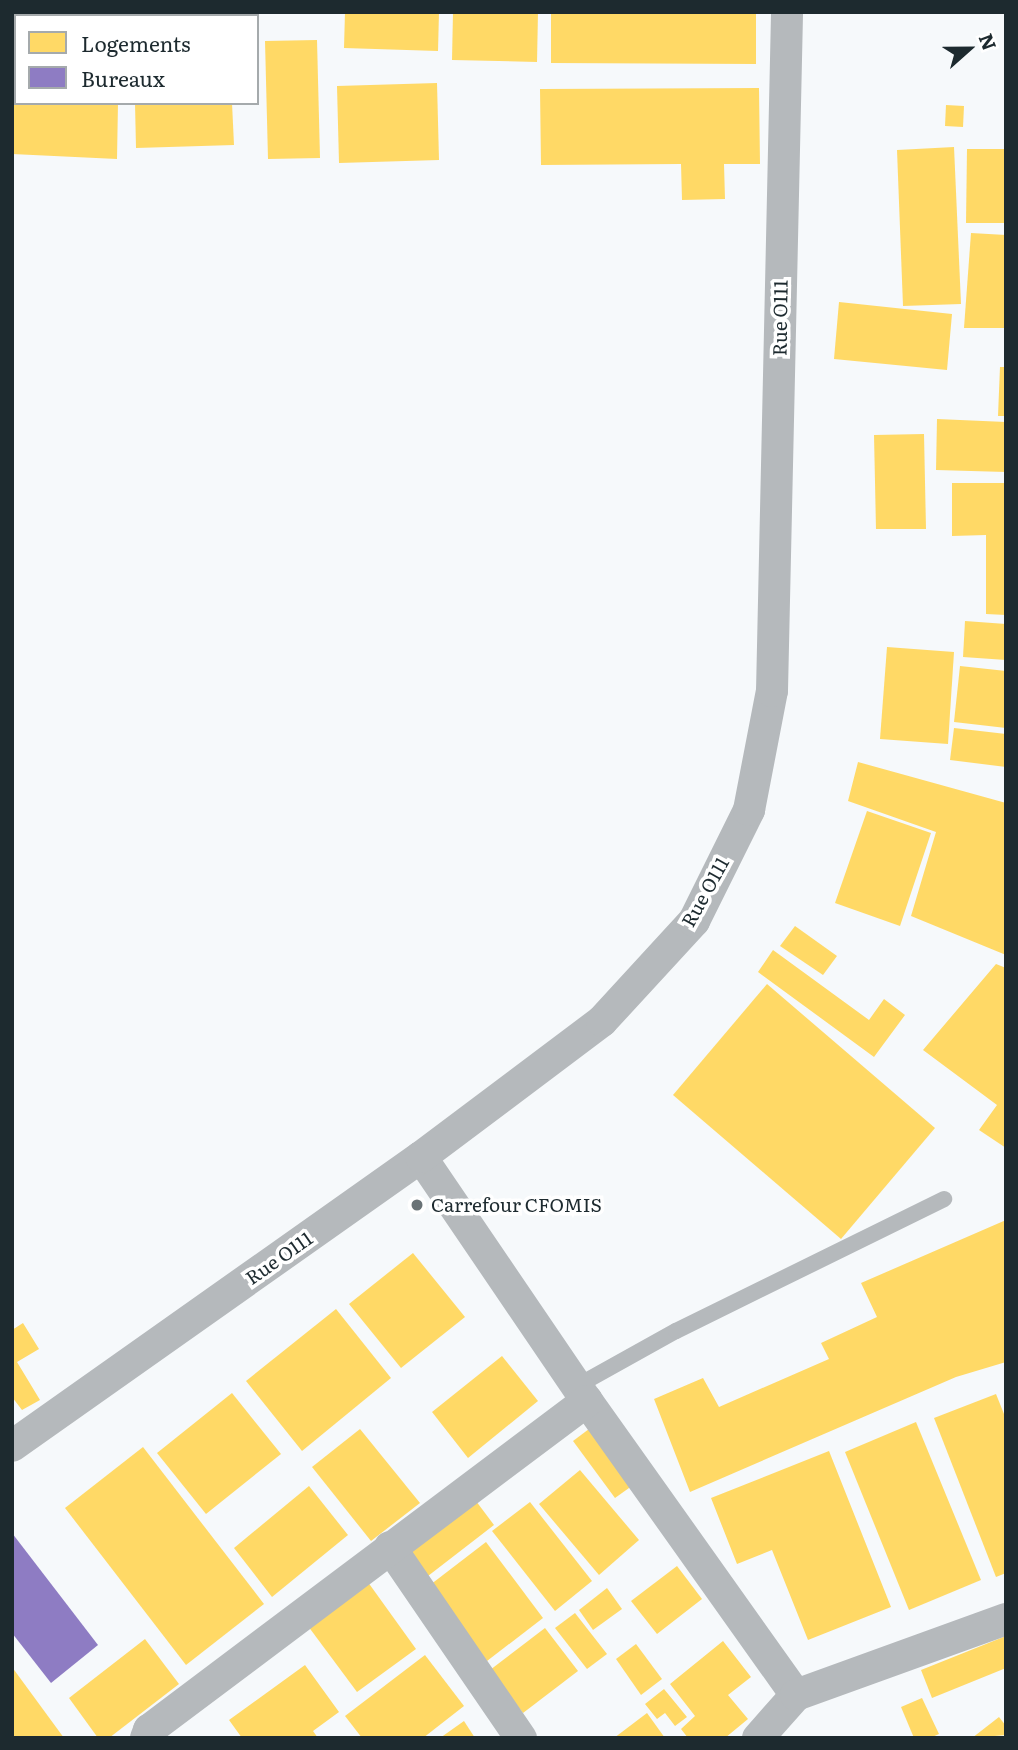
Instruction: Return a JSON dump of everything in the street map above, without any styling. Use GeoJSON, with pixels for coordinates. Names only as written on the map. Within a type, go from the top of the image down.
{"type":"FeatureCollection","features":[{"type":"Feature","properties":{"kind":"street","name":"Rue O111"},"geometry":{"type":"LineString","coordinates":[[12,1446],[421,1157],[602,1021],[694,921],[748,810],[772,691],[787,12]]}},
{"type":"Feature","properties":{"kind":"street"},"geometry":{"type":"LineString","coordinates":[[421,1157],[582,1393],[796,1695]]}},
{"type":"Feature","properties":{"kind":"street"},"geometry":{"type":"LineString","coordinates":[[146,1738],[149,1730],[390,1547],[582,1393]]}},
{"type":"Feature","properties":{"kind":"street"},"geometry":{"type":"LineString","coordinates":[[390,1547],[521,1738]]}},
{"type":"Feature","properties":{"kind":"street"},"geometry":{"type":"LineString","coordinates":[[758,1738],[796,1695],[1006,1619]]}},
{"type":"Feature","properties":{"kind":"lane"},"geometry":{"type":"LineString","coordinates":[[582,1393],[676,1331],[944,1199]]}},
{"type":"Feature","properties":{"kind":"building: Logements"},"geometry":{"type":"Polygon","coordinates":[[[12,12],[118,12],[14,14],[14,105],[118,105],[117,159],[12,154],[12,12]]]}},
{"type":"Feature","properties":{"kind":"building: Logements"},"geometry":{"type":"Polygon","coordinates":[[[129,12],[227,12],[227,14],[129,12]]]}},
{"type":"Feature","properties":{"kind":"building: Logements"},"geometry":{"type":"Polygon","coordinates":[[[345,12],[439,12],[438,51],[344,48],[345,12]]]}},
{"type":"Feature","properties":{"kind":"building: Logements"},"geometry":{"type":"Polygon","coordinates":[[[453,12],[538,12],[537,62],[452,60],[453,12]]]}},
{"type":"Feature","properties":{"kind":"building: Logements"},"geometry":{"type":"Polygon","coordinates":[[[551,12],[756,12],[756,64],[551,63],[551,12]]]}},
{"type":"Feature","properties":{"kind":"building: Logements"},"geometry":{"type":"Polygon","coordinates":[[[317,40],[320,158],[268,159],[265,41],[317,40]]]}},
{"type":"Feature","properties":{"kind":"building: Logements"},"geometry":{"type":"Polygon","coordinates":[[[437,83],[439,160],[339,163],[337,86],[437,83]]]}},
{"type":"Feature","properties":{"kind":"building: Logements"},"geometry":{"type":"Polygon","coordinates":[[[759,88],[760,164],[724,164],[725,199],[682,200],[681,164],[541,165],[540,89],[759,88]]]}},
{"type":"Feature","properties":{"kind":"building: Logements"},"geometry":{"type":"Polygon","coordinates":[[[135,105],[232,105],[234,145],[136,148],[135,105]]]}},
{"type":"Feature","properties":{"kind":"building: Logements"},"geometry":{"type":"Polygon","coordinates":[[[946,105],[964,106],[963,127],[945,126],[946,105]]]}},
{"type":"Feature","properties":{"kind":"building: Logements"},"geometry":{"type":"Polygon","coordinates":[[[954,147],[961,304],[903,306],[897,150],[954,147]]]}},
{"type":"Feature","properties":{"kind":"building: Logements"},"geometry":{"type":"Polygon","coordinates":[[[967,149],[1006,149],[1006,223],[966,223],[967,149]]]}},
{"type":"Feature","properties":{"kind":"building: Logements"},"geometry":{"type":"Polygon","coordinates":[[[971,233],[1006,235],[1006,328],[964,328],[971,233]]]}},
{"type":"Feature","properties":{"kind":"building: Logements"},"geometry":{"type":"Polygon","coordinates":[[[839,302],[952,314],[947,370],[834,359],[839,302]]]}},
{"type":"Feature","properties":{"kind":"building: Logements"},"geometry":{"type":"Polygon","coordinates":[[[1000,367],[1006,367],[1006,416],[998,416],[1000,367]]]}},
{"type":"Feature","properties":{"kind":"building: Logements"},"geometry":{"type":"Polygon","coordinates":[[[937,419],[1006,422],[1006,472],[936,470],[937,419]]]}},
{"type":"Feature","properties":{"kind":"building: Logements"},"geometry":{"type":"Polygon","coordinates":[[[924,434],[926,529],[876,529],[874,435],[924,434]]]}},
{"type":"Feature","properties":{"kind":"building: Logements"},"geometry":{"type":"Polygon","coordinates":[[[952,483],[1006,483],[1006,615],[986,614],[986,535],[952,536],[952,483]]]}},
{"type":"Feature","properties":{"kind":"building: Logements"},"geometry":{"type":"Polygon","coordinates":[[[965,621],[1006,624],[1006,660],[963,657],[965,621]]]}},
{"type":"Feature","properties":{"kind":"building: Logements"},"geometry":{"type":"Polygon","coordinates":[[[887,647],[954,652],[948,744],[880,739],[887,647]]]}},
{"type":"Feature","properties":{"kind":"building: Logements"},"geometry":{"type":"Polygon","coordinates":[[[960,666],[1006,671],[1006,728],[954,722],[960,666]]]}},
{"type":"Feature","properties":{"kind":"building: Logements"},"geometry":{"type":"Polygon","coordinates":[[[954,728],[1006,734],[1006,767],[950,760],[954,728]]]}},
{"type":"Feature","properties":{"kind":"building: Logements"},"geometry":{"type":"Polygon","coordinates":[[[858,762],[1006,803],[1006,955],[911,916],[936,832],[848,801],[858,762]]]}},
{"type":"Feature","properties":{"kind":"building: Logements"},"geometry":{"type":"Polygon","coordinates":[[[867,811],[931,833],[900,926],[835,903],[867,811]]]}},
{"type":"Feature","properties":{"kind":"building: Logements"},"geometry":{"type":"Polygon","coordinates":[[[795,926],[837,956],[823,975],[780,946],[795,926]]]}},
{"type":"Feature","properties":{"kind":"building: Logements"},"geometry":{"type":"Polygon","coordinates":[[[773,950],[869,1020],[884,999],[905,1015],[874,1057],[758,972],[773,950]]]}},
{"type":"Feature","properties":{"kind":"building: Logements"},"geometry":{"type":"Polygon","coordinates":[[[996,964],[1006,968],[1006,1148],[979,1130],[997,1105],[923,1050],[996,964]]]}},
{"type":"Feature","properties":{"kind":"building: Logements"},"geometry":{"type":"Polygon","coordinates":[[[767,984],[935,1128],[841,1239],[673,1095],[767,984]]]}},
{"type":"Feature","properties":{"kind":"building: Logements"},"geometry":{"type":"Polygon","coordinates":[[[1006,1220],[1006,1362],[956,1377],[690,1492],[654,1399],[703,1378],[719,1407],[829,1359],[821,1343],[877,1317],[861,1283],[1006,1220]]]}},
{"type":"Feature","properties":{"kind":"building: Logements"},"geometry":{"type":"Polygon","coordinates":[[[413,1253],[465,1317],[401,1368],[349,1304],[413,1253]]]}},
{"type":"Feature","properties":{"kind":"building: Logements"},"geometry":{"type":"Polygon","coordinates":[[[336,1309],[391,1378],[302,1451],[246,1381],[336,1309]]]}},
{"type":"Feature","properties":{"kind":"building: Logements"},"geometry":{"type":"Polygon","coordinates":[[[23,1323],[39,1349],[17,1362],[40,1400],[22,1410],[12,1397],[12,1330],[23,1323]]]}},
{"type":"Feature","properties":{"kind":"building: Logements"},"geometry":{"type":"Polygon","coordinates":[[[502,1356],[538,1401],[468,1458],[432,1412],[502,1356]]]}},
{"type":"Feature","properties":{"kind":"building: Logements"},"geometry":{"type":"Polygon","coordinates":[[[232,1393],[281,1454],[206,1514],[157,1453],[232,1393]]]}},
{"type":"Feature","properties":{"kind":"building: Logements"},"geometry":{"type":"Polygon","coordinates":[[[996,1394],[1006,1419],[1006,1573],[996,1577],[934,1418],[996,1394]]]}},
{"type":"Feature","properties":{"kind":"building: Logements"},"geometry":{"type":"Polygon","coordinates":[[[916,1422],[981,1580],[909,1610],[845,1452],[916,1422]]]}},
{"type":"Feature","properties":{"kind":"building: Logements"},"geometry":{"type":"Polygon","coordinates":[[[593,1426],[636,1483],[615,1498],[573,1441],[593,1426]]]}},
{"type":"Feature","properties":{"kind":"building: Logements"},"geometry":{"type":"Polygon","coordinates":[[[360,1429],[420,1503],[371,1541],[312,1467],[360,1429]]]}},
{"type":"Feature","properties":{"kind":"building: Logements"},"geometry":{"type":"Polygon","coordinates":[[[143,1447],[264,1604],[186,1665],[65,1508],[143,1447]]]}},
{"type":"Feature","properties":{"kind":"building: Logements"},"geometry":{"type":"Polygon","coordinates":[[[829,1451],[891,1607],[808,1640],[772,1550],[737,1564],[711,1498],[829,1451]]]}},
{"type":"Feature","properties":{"kind":"building: Logements"},"geometry":{"type":"Polygon","coordinates":[[[580,1470],[639,1540],[599,1575],[539,1504],[580,1470]]]}},
{"type":"Feature","properties":{"kind":"building: Logements"},"geometry":{"type":"Polygon","coordinates":[[[309,1486],[348,1535],[272,1597],[234,1548],[309,1486]]]}},
{"type":"Feature","properties":{"kind":"building: Logements"},"geometry":{"type":"Polygon","coordinates":[[[473,1497],[494,1525],[428,1576],[407,1547],[473,1497]]]}},
{"type":"Feature","properties":{"kind":"building: Logements"},"geometry":{"type":"Polygon","coordinates":[[[530,1502],[592,1581],[555,1611],[492,1531],[530,1502]]]}},
{"type":"Feature","properties":{"kind":"building: Logements"},"geometry":{"type":"Polygon","coordinates":[[[486,1542],[543,1618],[487,1661],[430,1585],[486,1542]]]}},
{"type":"Feature","properties":{"kind":"building: Logements"},"geometry":{"type":"Polygon","coordinates":[[[677,1566],[702,1599],[657,1634],[631,1601],[677,1566]]]}},
{"type":"Feature","properties":{"kind":"building: Logements"},"geometry":{"type":"Polygon","coordinates":[[[365,1578],[416,1649],[357,1692],[305,1622],[365,1578]]]}},
{"type":"Feature","properties":{"kind":"building: Logements"},"geometry":{"type":"Polygon","coordinates":[[[607,1588],[622,1609],[593,1630],[579,1610],[607,1588]]]}},
{"type":"Feature","properties":{"kind":"building: Logements"},"geometry":{"type":"Polygon","coordinates":[[[575,1613],[607,1654],[587,1669],[555,1628],[575,1613]]]}},
{"type":"Feature","properties":{"kind":"building: Logements"},"geometry":{"type":"Polygon","coordinates":[[[545,1628],[578,1671],[523,1713],[490,1670],[545,1628]]]}},
{"type":"Feature","properties":{"kind":"building: Logements"},"geometry":{"type":"Polygon","coordinates":[[[1006,1636],[1006,1668],[932,1698],[921,1670],[1006,1636]]]}},
{"type":"Feature","properties":{"kind":"building: Logements"},"geometry":{"type":"Polygon","coordinates":[[[145,1639],[179,1684],[109,1738],[98,1738],[69,1698],[145,1639]]]}},
{"type":"Feature","properties":{"kind":"building: Logements"},"geometry":{"type":"Polygon","coordinates":[[[723,1641],[751,1677],[728,1695],[748,1719],[725,1738],[688,1738],[681,1729],[695,1716],[670,1684],[723,1641]]]}},
{"type":"Feature","properties":{"kind":"building: Logements"},"geometry":{"type":"Polygon","coordinates":[[[636,1644],[662,1679],[641,1695],[616,1659],[636,1644]]]}},
{"type":"Feature","properties":{"kind":"building: Logements"},"geometry":{"type":"Polygon","coordinates":[[[425,1655],[464,1706],[423,1738],[362,1738],[345,1716],[425,1655]]]}},
{"type":"Feature","properties":{"kind":"building: Logements"},"geometry":{"type":"Polygon","coordinates":[[[305,1665],[339,1712],[313,1731],[318,1738],[242,1738],[229,1720],[305,1665]]]}},
{"type":"Feature","properties":{"kind":"building: Logements"},"geometry":{"type":"Polygon","coordinates":[[[12,1667],[64,1738],[12,1738],[12,1667]]]}},
{"type":"Feature","properties":{"kind":"building: Logements"},"geometry":{"type":"Polygon","coordinates":[[[664,1689],[687,1717],[675,1726],[665,1713],[657,1719],[645,1704],[664,1689]]]}},
{"type":"Feature","properties":{"kind":"building: Logements"},"geometry":{"type":"Polygon","coordinates":[[[922,1698],[939,1734],[930,1738],[914,1738],[901,1707],[922,1698]]]}},
{"type":"Feature","properties":{"kind":"building: Logements"},"geometry":{"type":"Polygon","coordinates":[[[647,1713],[665,1738],[614,1738],[647,1713]]]}},
{"type":"Feature","properties":{"kind":"building: Logements"},"geometry":{"type":"Polygon","coordinates":[[[999,1717],[1006,1726],[1006,1735],[972,1738],[999,1717]]]}},
{"type":"Feature","properties":{"kind":"building: Logements"},"geometry":{"type":"Polygon","coordinates":[[[464,1721],[475,1738],[440,1738],[464,1721]]]}},
{"type":"Feature","properties":{"kind":"building: Bureaux"},"geometry":{"type":"Polygon","coordinates":[[[12,1533],[98,1645],[51,1683],[12,1633],[12,1533]]]}},
{"type":"Feature","properties":{"kind":"place","name":"Carrefour CFOMIS"},"geometry":{"type":"Point","coordinates":[417,1205]}}]}
